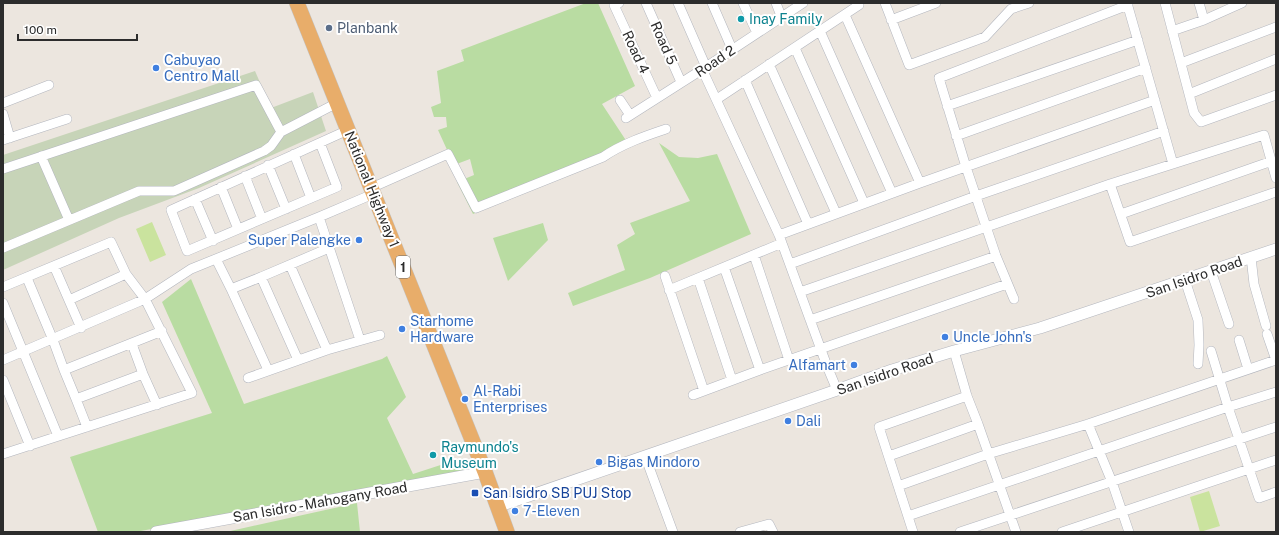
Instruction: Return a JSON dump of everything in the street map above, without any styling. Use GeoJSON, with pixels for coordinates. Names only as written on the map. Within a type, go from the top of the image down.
{"type":"FeatureCollection","features":[{"type":"Feature","properties":{"kind":"highway","name":"National Highway 1"},"geometry":{"type":"LineString","coordinates":[[297,3],[485,472],[507,532]]}},
{"type":"Feature","properties":{"kind":"street","name":"Road 5"},"geometry":{"type":"LineString","coordinates":[[646,3],[681,82]]}},
{"type":"Feature","properties":{"kind":"street"},"geometry":{"type":"LineString","coordinates":[[678,3],[709,83],[780,239],[820,349],[837,390]]}},
{"type":"Feature","properties":{"kind":"street"},"geometry":{"type":"LineString","coordinates":[[712,3],[732,49]]}},
{"type":"Feature","properties":{"kind":"street"},"geometry":{"type":"LineString","coordinates":[[743,3],[757,33]]}},
{"type":"Feature","properties":{"kind":"street"},"geometry":{"type":"LineString","coordinates":[[776,3],[781,16]]}},
{"type":"Feature","properties":{"kind":"street","name":"Road 2"},"geometry":{"type":"LineString","coordinates":[[620,100],[628,116],[803,3]]}},
{"type":"Feature","properties":{"kind":"street"},"geometry":{"type":"LineString","coordinates":[[885,3],[909,65],[985,37],[1010,10],[1029,3]]}},
{"type":"Feature","properties":{"kind":"street"},"geometry":{"type":"LineString","coordinates":[[891,20],[936,3]]}},
{"type":"Feature","properties":{"kind":"street"},"geometry":{"type":"LineString","coordinates":[[1165,3],[1194,113],[1201,122],[1276,95]]}},
{"type":"Feature","properties":{"kind":"street"},"geometry":{"type":"LineString","coordinates":[[1199,3],[1204,20]]}},
{"type":"Feature","properties":{"kind":"street"},"geometry":{"type":"LineString","coordinates":[[1172,31],[1204,20],[1233,5],[1242,3]]}},
{"type":"Feature","properties":{"kind":"street","name":"Road 4"},"geometry":{"type":"LineString","coordinates":[[617,4],[657,98]]}},
{"type":"Feature","properties":{"kind":"street"},"geometry":{"type":"LineString","coordinates":[[1014,298],[996,256],[956,136],[939,78],[1127,4],[1173,164]]}},
{"type":"Feature","properties":{"kind":"street"},"geometry":{"type":"LineString","coordinates":[[717,99],[859,6]]}},
{"type":"Feature","properties":{"kind":"street"},"geometry":{"type":"LineString","coordinates":[[845,15],[920,183]]}},
{"type":"Feature","properties":{"kind":"street"},"geometry":{"type":"LineString","coordinates":[[1181,63],[1276,27]]}},
{"type":"Feature","properties":{"kind":"street"},"geometry":{"type":"LineString","coordinates":[[820,31],[892,193]]}},
{"type":"Feature","properties":{"kind":"street"},"geometry":{"type":"LineString","coordinates":[[947,106],[1138,40]]}},
{"type":"Feature","properties":{"kind":"street"},"geometry":{"type":"LineString","coordinates":[[795,48],[864,203]]}},
{"type":"Feature","properties":{"kind":"street"},"geometry":{"type":"LineString","coordinates":[[1189,94],[1276,59]]}},
{"type":"Feature","properties":{"kind":"street"},"geometry":{"type":"LineString","coordinates":[[769,64],[836,214]]}},
{"type":"Feature","properties":{"kind":"street"},"geometry":{"type":"LineString","coordinates":[[956,136],[1146,68]]}},
{"type":"Feature","properties":{"kind":"street"},"geometry":{"type":"LineString","coordinates":[[745,80],[808,224]]}},
{"type":"Feature","properties":{"kind":"street"},"geometry":{"type":"LineString","coordinates":[[3,103],[49,85]]}},
{"type":"Feature","properties":{"kind":"street"},"geometry":{"type":"LineString","coordinates":[[3,169],[256,85],[281,132]]}},
{"type":"Feature","properties":{"kind":"street"},"geometry":{"type":"LineString","coordinates":[[669,290],[754,255],[808,224],[1155,100]]}},
{"type":"Feature","properties":{"kind":"street"},"geometry":{"type":"LineString","coordinates":[[3,248],[139,191],[174,191],[264,151],[271,146],[281,132],[337,103]]}},
{"type":"Feature","properties":{"kind":"street"},"geometry":{"type":"LineString","coordinates":[[3,114],[6,139],[67,120]]}},
{"type":"Feature","properties":{"kind":"street"},"geometry":{"type":"LineString","coordinates":[[3,360],[81,328],[145,299],[191,269],[319,217],[448,154],[476,208],[603,157],[647,135],[666,129]]}},
{"type":"Feature","properties":{"kind":"street"},"geometry":{"type":"LineString","coordinates":[[320,143],[337,187],[187,251],[171,210],[348,130]]}},
{"type":"Feature","properties":{"kind":"street"},"geometry":{"type":"LineString","coordinates":[[790,264],[976,196],[1164,130]]}},
{"type":"Feature","properties":{"kind":"street"},"geometry":{"type":"LineString","coordinates":[[800,292],[1110,184],[1264,135],[1276,178]]}},
{"type":"Feature","properties":{"kind":"street"},"geometry":{"type":"LineString","coordinates":[[294,154],[311,198]]}},
{"type":"Feature","properties":{"kind":"street"},"geometry":{"type":"LineString","coordinates":[[41,156],[69,220]]}},
{"type":"Feature","properties":{"kind":"street"},"geometry":{"type":"LineString","coordinates":[[1121,214],[1272,161]]}},
{"type":"Feature","properties":{"kind":"street"},"geometry":{"type":"LineString","coordinates":[[268,165],[286,209]]}},
{"type":"Feature","properties":{"kind":"street"},"geometry":{"type":"LineString","coordinates":[[245,176],[262,219]]}},
{"type":"Feature","properties":{"kind":"street"},"geometry":{"type":"LineString","coordinates":[[1110,184],[1130,242],[1276,192]]}},
{"type":"Feature","properties":{"kind":"street"},"geometry":{"type":"LineString","coordinates":[[221,187],[238,229]]}},
{"type":"Feature","properties":{"kind":"street"},"geometry":{"type":"LineString","coordinates":[[195,199],[213,240]]}},
{"type":"Feature","properties":{"kind":"street"},"geometry":{"type":"LineString","coordinates":[[319,217],[360,340]]}},
{"type":"Feature","properties":{"kind":"street"},"geometry":{"type":"LineString","coordinates":[[3,287],[111,242],[126,274],[145,299],[192,393],[3,454]]}},
{"type":"Feature","properties":{"kind":"street"},"geometry":{"type":"LineString","coordinates":[[231,289],[329,248]]}},
{"type":"Feature","properties":{"kind":"street","name":"San Isidro Road"},"geometry":{"type":"LineString","coordinates":[[497,507],[892,370],[954,351],[1040,328],[1276,249]]}},
{"type":"Feature","properties":{"kind":"street"},"geometry":{"type":"LineString","coordinates":[[754,255],[790,360]]}},
{"type":"Feature","properties":{"kind":"street"},"geometry":{"type":"LineString","coordinates":[[810,320],[996,256]]}},
{"type":"Feature","properties":{"kind":"street"},"geometry":{"type":"LineString","coordinates":[[898,486],[988,454],[1088,424],[1276,360],[1254,284],[1251,257]]}},
{"type":"Feature","properties":{"kind":"street"},"geometry":{"type":"LineString","coordinates":[[216,259],[268,370]]}},
{"type":"Feature","properties":{"kind":"street"},"geometry":{"type":"LineString","coordinates":[[290,265],[328,350]]}},
{"type":"Feature","properties":{"kind":"street"},"geometry":{"type":"LineString","coordinates":[[54,266],[81,328]]}},
{"type":"Feature","properties":{"kind":"street"},"geometry":{"type":"LineString","coordinates":[[724,267],[760,370]]}},
{"type":"Feature","properties":{"kind":"street"},"geometry":{"type":"LineString","coordinates":[[1211,271],[1230,324]]}},
{"type":"Feature","properties":{"kind":"street"},"geometry":{"type":"LineString","coordinates":[[69,300],[126,274]]}},
{"type":"Feature","properties":{"kind":"street"},"geometry":{"type":"LineString","coordinates":[[665,276],[704,391]]}},
{"type":"Feature","properties":{"kind":"street"},"geometry":{"type":"LineString","coordinates":[[261,277],[298,360]]}},
{"type":"Feature","properties":{"kind":"street"},"geometry":{"type":"LineString","coordinates":[[27,278],[87,427]]}},
{"type":"Feature","properties":{"kind":"street"},"geometry":{"type":"LineString","coordinates":[[698,278],[732,380]]}},
{"type":"Feature","properties":{"kind":"street"},"geometry":{"type":"LineString","coordinates":[[1185,280],[1198,320],[1200,345],[1198,364]]}},
{"type":"Feature","properties":{"kind":"street"},"geometry":{"type":"LineString","coordinates":[[693,395],[760,370],[1007,284]]}},
{"type":"Feature","properties":{"kind":"street"},"geometry":{"type":"LineString","coordinates":[[3,303],[58,436]]}},
{"type":"Feature","properties":{"kind":"street"},"geometry":{"type":"LineString","coordinates":[[64,370],[162,331]]}},
{"type":"Feature","properties":{"kind":"street"},"geometry":{"type":"LineString","coordinates":[[248,378],[328,350],[380,335]]}},
{"type":"Feature","properties":{"kind":"street"},"geometry":{"type":"LineString","coordinates":[[1239,340],[1248,369]]}},
{"type":"Feature","properties":{"kind":"street"},"geometry":{"type":"LineString","coordinates":[[132,344],[157,405]]}},
{"type":"Feature","properties":{"kind":"street"},"geometry":{"type":"LineString","coordinates":[[954,351],[967,396],[1016,532]]}},
{"type":"Feature","properties":{"kind":"street"},"geometry":{"type":"LineString","coordinates":[[1211,351],[1259,498],[1276,492]]}},
{"type":"Feature","properties":{"kind":"street"},"geometry":{"type":"LineString","coordinates":[[76,399],[143,374]]}},
{"type":"Feature","properties":{"kind":"street"},"geometry":{"type":"LineString","coordinates":[[3,380],[30,446]]}},
{"type":"Feature","properties":{"kind":"street"},"geometry":{"type":"LineString","coordinates":[[908,516],[999,486],[1228,406],[1276,392]]}},
{"type":"Feature","properties":{"kind":"street"},"geometry":{"type":"LineString","coordinates":[[913,532],[879,427],[967,396]]}},
{"type":"Feature","properties":{"kind":"street"},"geometry":{"type":"LineString","coordinates":[[888,456],[978,424]]}},
{"type":"Feature","properties":{"kind":"street"},"geometry":{"type":"LineString","coordinates":[[1088,424],[1112,482],[1129,532]]}},
{"type":"Feature","properties":{"kind":"street"},"geometry":{"type":"LineString","coordinates":[[960,532],[1276,427]]}},
{"type":"Feature","properties":{"kind":"street"},"geometry":{"type":"LineString","coordinates":[[646,456],[673,532]]}},
{"type":"Feature","properties":{"kind":"street"},"geometry":{"type":"LineString","coordinates":[[1062,532],[1276,460]]}},
{"type":"Feature","properties":{"kind":"street","name":"San Isidro - Mahogany Road"},"geometry":{"type":"LineString","coordinates":[[156,532],[485,472]]}},
{"type":"Feature","properties":{"kind":"street"},"geometry":{"type":"LineString","coordinates":[[740,532],[769,524],[773,532]]}},
{"type":"Feature","properties":{"kind":"green space"},"geometry":{"type":"Polygon","coordinates":[[[586,3],[598,3],[635,86],[602,104],[629,145],[473,214],[457,182],[474,175],[470,159],[454,165],[438,130],[447,127],[446,117],[434,117],[431,107],[441,103],[437,71],[464,61],[461,50],[586,3]]]}},
{"type":"Feature","properties":{"kind":"green space"},"geometry":{"type":"Polygon","coordinates":[[[255,71],[271,108],[313,92],[326,131],[199,188],[119,218],[3,270],[3,155],[255,71]]]}},
{"type":"Feature","properties":{"kind":"green space"},"geometry":{"type":"Polygon","coordinates":[[[659,143],[679,157],[698,158],[717,154],[751,234],[650,278],[573,306],[568,293],[625,270],[617,245],[635,234],[630,223],[690,201],[659,143]]]}},
{"type":"Feature","properties":{"kind":"green space"},"geometry":{"type":"Polygon","coordinates":[[[152,222],[166,255],[150,262],[136,229],[152,222]]]}},
{"type":"Feature","properties":{"kind":"green space"},"geometry":{"type":"Polygon","coordinates":[[[543,223],[548,240],[508,281],[493,238],[543,223]]]}},
{"type":"Feature","properties":{"kind":"green space"},"geometry":{"type":"Polygon","coordinates":[[[191,279],[244,404],[382,359],[387,356],[406,397],[387,418],[413,474],[462,458],[467,472],[135,532],[98,532],[70,457],[212,413],[162,302],[191,279]]]}},
{"type":"Feature","properties":{"kind":"green space"},"geometry":{"type":"Polygon","coordinates":[[[1209,491],[1220,526],[1200,532],[1190,497],[1209,491]]]}},
{"type":"Feature","properties":{"kind":"green space"},"geometry":{"type":"Polygon","coordinates":[[[357,503],[360,532],[226,532],[357,503]]]}},
{"type":"Feature","properties":{"kind":"place","name":"Inay Family"},"geometry":{"type":"Point","coordinates":[741,19]}},
{"type":"Feature","properties":{"kind":"place","name":"Planbank"},"geometry":{"type":"Point","coordinates":[329,28]}},
{"type":"Feature","properties":{"kind":"place","name":"Cabuyao Centro Mall"},"geometry":{"type":"Point","coordinates":[156,68]}},
{"type":"Feature","properties":{"kind":"place","name":"Super Palengke"},"geometry":{"type":"Point","coordinates":[359,240]}},
{"type":"Feature","properties":{"kind":"place","name":"Starhome Hardware"},"geometry":{"type":"Point","coordinates":[402,329]}},
{"type":"Feature","properties":{"kind":"place","name":"Uncle John's"},"geometry":{"type":"Point","coordinates":[945,337]}},
{"type":"Feature","properties":{"kind":"place","name":"Alfamart"},"geometry":{"type":"Point","coordinates":[854,365]}},
{"type":"Feature","properties":{"kind":"place","name":"Al-Rabi Enterprises"},"geometry":{"type":"Point","coordinates":[465,399]}},
{"type":"Feature","properties":{"kind":"place","name":"Dali"},"geometry":{"type":"Point","coordinates":[788,421]}},
{"type":"Feature","properties":{"kind":"place","name":"Raymundo's Museum"},"geometry":{"type":"Point","coordinates":[433,455]}},
{"type":"Feature","properties":{"kind":"place","name":"Bigas Mindoro"},"geometry":{"type":"Point","coordinates":[599,462]}},
{"type":"Feature","properties":{"kind":"place","name":"San Isidro SB PUJ Stop"},"geometry":{"type":"Point","coordinates":[475,493]}},
{"type":"Feature","properties":{"kind":"place","name":"7-Eleven"},"geometry":{"type":"Point","coordinates":[515,511]}}]}
